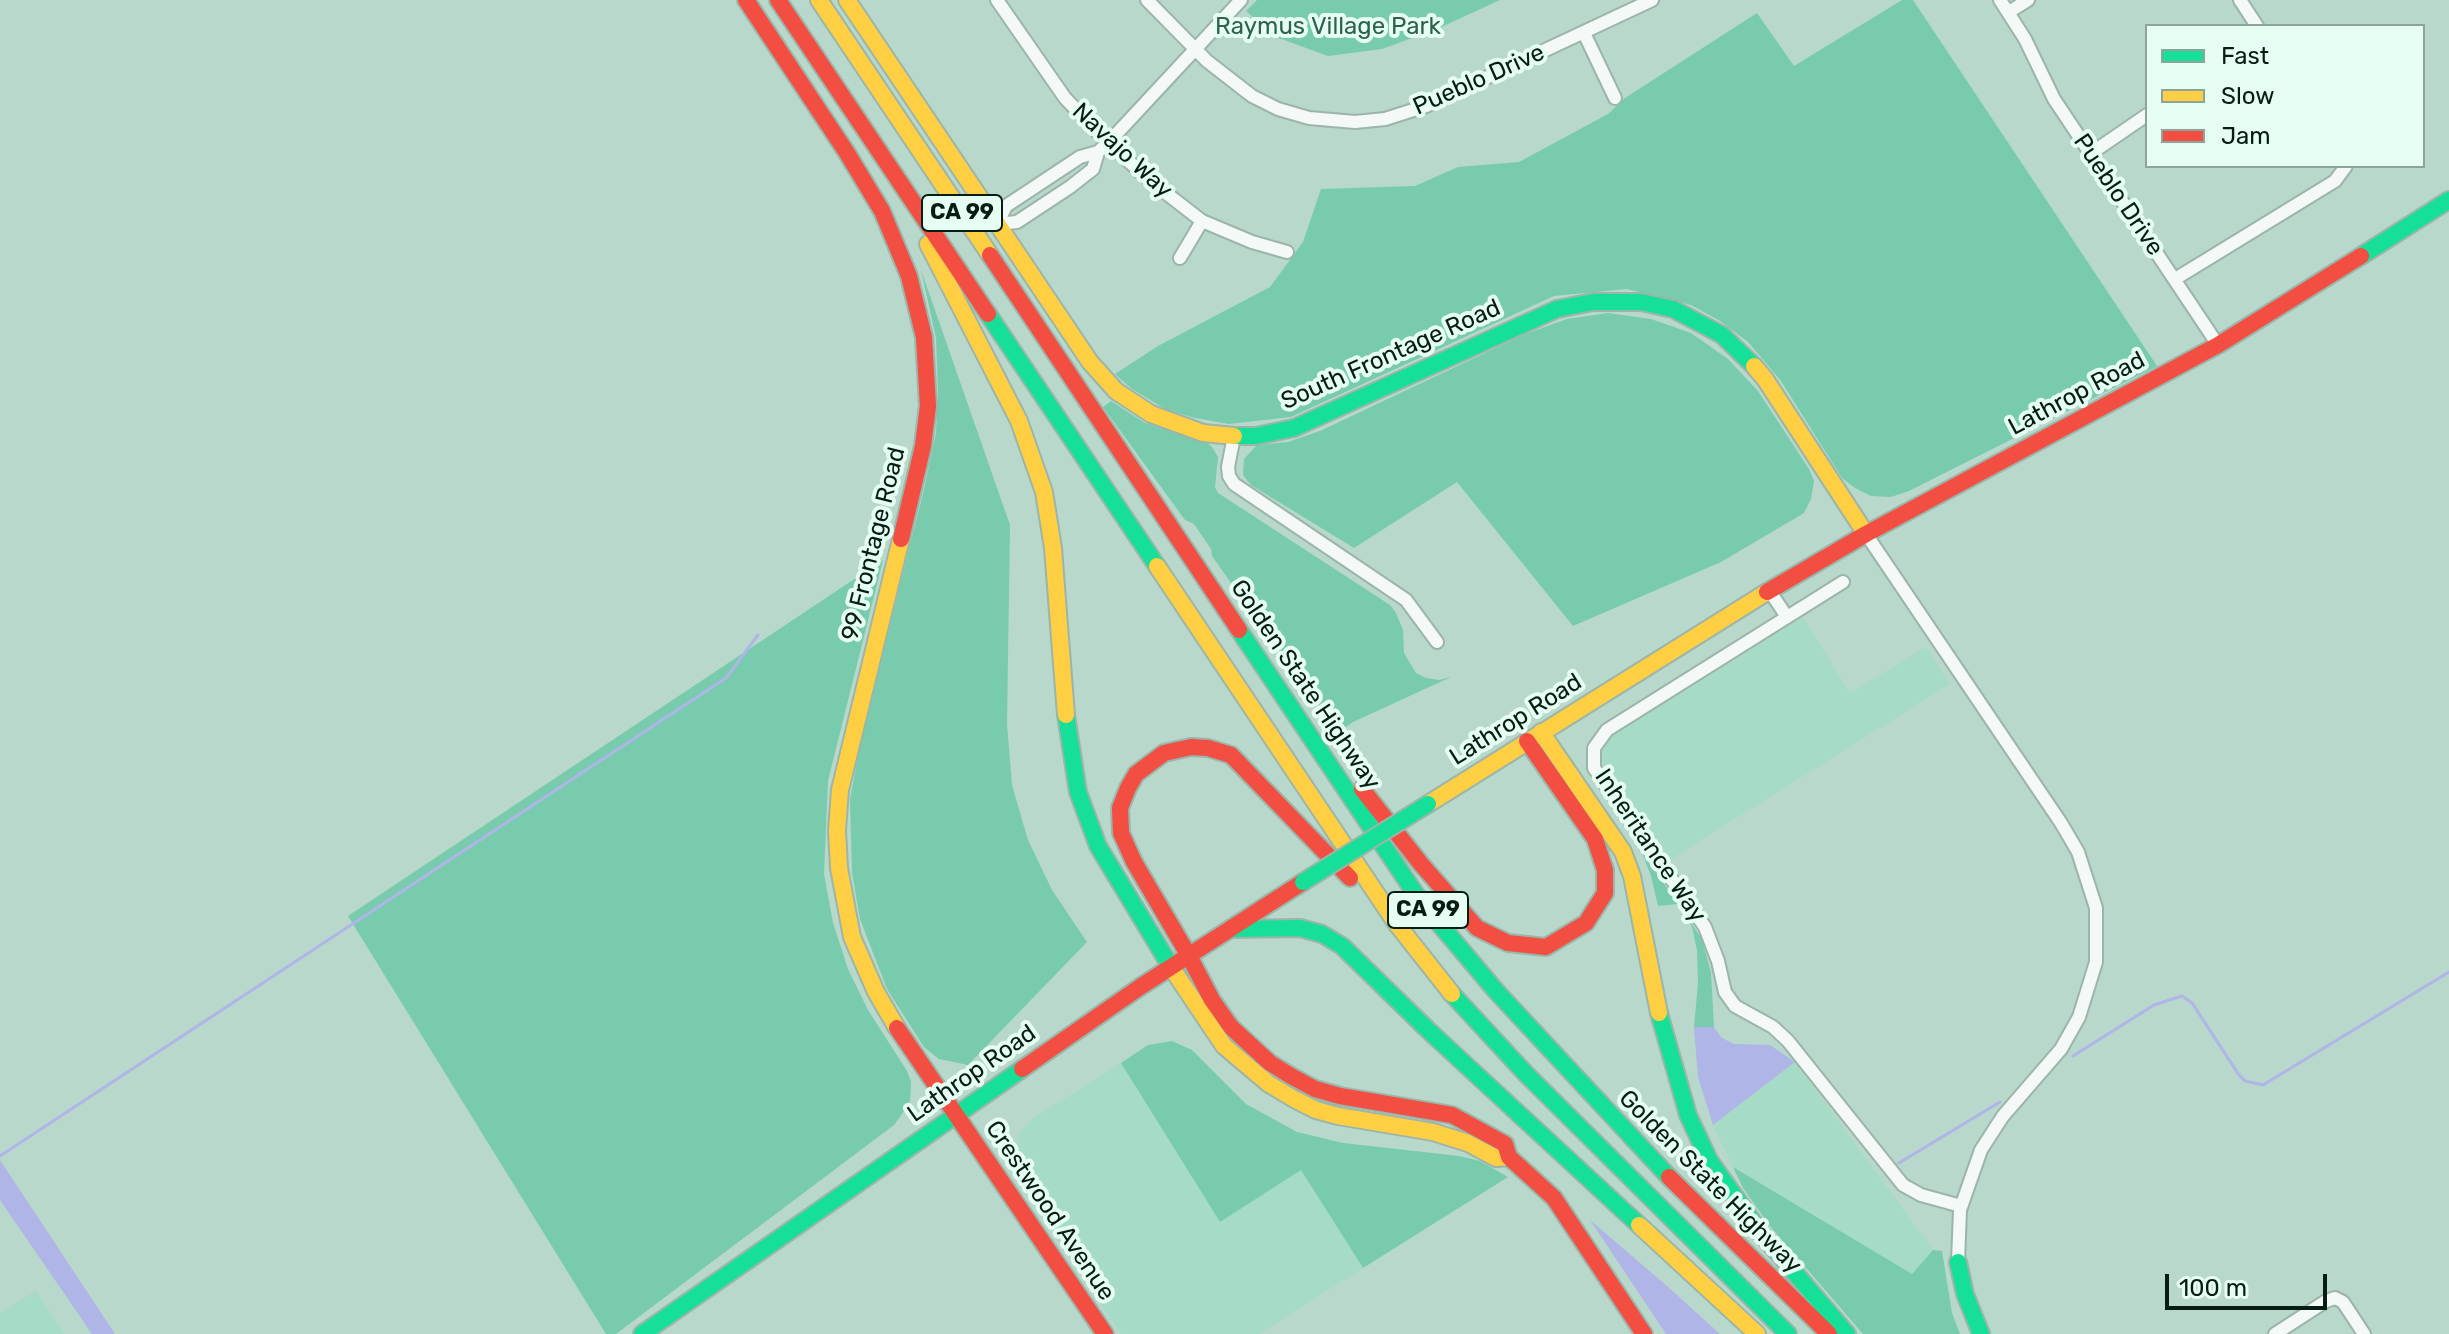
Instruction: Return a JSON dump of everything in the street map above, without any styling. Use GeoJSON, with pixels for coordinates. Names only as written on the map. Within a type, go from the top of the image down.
{"type":"FeatureCollection","features":[{"type":"Feature","properties":{"kind":"main road","name":"99 Frontage Road"},"geometry":{"type":"LineString","coordinates":[[746,0],[882,211],[909,276],[924,337],[928,406],[923,446],[847,750],[837,830],[839,868],[847,916],[859,956],[888,1015],[955,1114]]}},
{"type":"Feature","properties":{"kind":"main road","name":"CA 99"},"geometry":{"type":"LineString","coordinates":[[778,0],[1396,923],[1463,1007],[1526,1074],[1788,1334]]}},
{"type":"Feature","properties":{"kind":"main road","name":"Golden State Highway"},"geometry":{"type":"LineString","coordinates":[[819,0],[1421,902],[1496,991],[1635,1143],[1829,1334]]}},
{"type":"Feature","properties":{"kind":"main road","name":"South Frontage Road"},"geometry":{"type":"LineString","coordinates":[[847,0],[1090,362],[1116,391],[1151,414],[1203,433],[1256,436],[1294,428],[1557,309],[1593,302],[1641,302],[1673,309],[1701,322],[1722,335],[1747,358],[1765,379],[1866,534]]}},
{"type":"Feature","properties":{"kind":"main road"},"geometry":{"type":"LineString","coordinates":[[902,185],[935,260],[1010,402],[1032,452],[1044,492],[1053,548],[1062,692],[1078,792],[1098,846],[1171,967],[1224,1046],[1269,1084],[1294,1099],[1338,1116],[1433,1132],[1468,1143],[1496,1158],[1509,1157]]}},
{"type":"Feature","properties":{"kind":"main road","name":"Lathrop Road"},"geometry":{"type":"LineString","coordinates":[[642,1334],[1171,967],[1534,736],[1769,590],[1866,534],[2218,345],[2449,200]]}},
{"type":"Feature","properties":{"kind":"main road"},"geometry":{"type":"LineString","coordinates":[[1104,425],[1370,801],[1451,899],[1477,928],[1491,936],[1521,946],[1546,947],[1586,923],[1605,893],[1605,870],[1595,839],[1534,736]]}},
{"type":"Feature","properties":{"kind":"main road"},"geometry":{"type":"LineString","coordinates":[[1534,736],[1610,831],[1623,852],[1632,876],[1664,1036],[1688,1115],[1709,1160],[1760,1232],[1847,1334]]}},
{"type":"Feature","properties":{"kind":"main road"},"geometry":{"type":"LineString","coordinates":[[1396,923],[1238,761],[1208,748],[1179,748],[1156,757],[1136,774],[1120,808],[1125,844],[1212,1000],[1231,1027],[1280,1070],[1315,1089],[1452,1115],[1505,1144],[1509,1157],[1554,1198],[1644,1334]]}},
{"type":"Feature","properties":{"kind":"main road"},"geometry":{"type":"LineString","coordinates":[[1230,929],[1300,928],[1322,934],[1342,946],[1428,1030],[1757,1334]]}},
{"type":"Feature","properties":{"kind":"main road","name":"Crestwood Avenue"},"geometry":{"type":"LineString","coordinates":[[955,1114],[1105,1334]]}},
{"type":"Feature","properties":{"kind":"main road"},"geometry":{"type":"LineString","coordinates":[[1958,1262],[1965,1294],[1981,1334]]}},
{"type":"Feature","properties":{"kind":"street","name":"Navajo Way"},"geometry":{"type":"LineString","coordinates":[[997,0],[1103,148],[1202,221],[1252,242],[1287,252]]}},
{"type":"Feature","properties":{"kind":"street","name":"Pueblo Drive"},"geometry":{"type":"LineString","coordinates":[[1147,0],[1195,50],[1235,85],[1262,101],[1309,118],[1355,122],[1385,119],[1426,106],[1652,0]]}},
{"type":"Feature","properties":{"kind":"street"},"geometry":{"type":"LineString","coordinates":[[997,224],[1017,222],[1093,169],[1103,148],[1241,0]]}},
{"type":"Feature","properties":{"kind":"street","name":"Pueblo Drive"},"geometry":{"type":"LineString","coordinates":[[2000,0],[2054,99],[2218,345]]}},
{"type":"Feature","properties":{"kind":"street"},"geometry":{"type":"LineString","coordinates":[[2009,12],[2028,0]]}},
{"type":"Feature","properties":{"kind":"street"},"geometry":{"type":"LineString","coordinates":[[2240,0],[2256,24]]}},
{"type":"Feature","properties":{"kind":"street"},"geometry":{"type":"LineString","coordinates":[[1584,33],[1615,98]]}},
{"type":"Feature","properties":{"kind":"street"},"geometry":{"type":"LineString","coordinates":[[2090,154],[2145,116]]}},
{"type":"Feature","properties":{"kind":"street"},"geometry":{"type":"LineString","coordinates":[[997,224],[1006,206],[1080,157],[1103,148]]}},
{"type":"Feature","properties":{"kind":"street"},"geometry":{"type":"LineString","coordinates":[[2175,279],[2335,181],[2346,168]]}},
{"type":"Feature","properties":{"kind":"street"},"geometry":{"type":"LineString","coordinates":[[1180,258],[1202,221]]}},
{"type":"Feature","properties":{"kind":"street"},"geometry":{"type":"LineString","coordinates":[[1234,436],[1228,467],[1234,484],[1406,600],[1437,642]]}},
{"type":"Feature","properties":{"kind":"street"},"geometry":{"type":"LineString","coordinates":[[1866,534],[2061,823],[2078,852],[2096,908],[2096,962],[2079,1017],[2061,1049],[2003,1116],[1981,1150],[1961,1206],[1958,1262]]}},
{"type":"Feature","properties":{"kind":"street","name":"Inheritance Way"},"geometry":{"type":"LineString","coordinates":[[1843,582],[1607,730],[1594,748],[1594,768],[1705,927],[1725,992],[1735,1006],[1773,1027],[1788,1041],[1903,1185],[1921,1195],[1961,1206]]}},
{"type":"Feature","properties":{"kind":"street"},"geometry":{"type":"LineString","coordinates":[[1769,590],[1787,617]]}},
{"type":"Feature","properties":{"kind":"street"},"geometry":{"type":"LineString","coordinates":[[2275,1334],[2335,1298],[2343,1302],[2364,1334]]}},
{"type":"Feature","properties":{"kind":"shaded area"},"geometry":{"type":"Polygon","coordinates":[[[1803,617],[1850,693],[1926,647],[1950,684],[1668,861],[1606,774],[1601,753],[1605,744],[1614,735],[1803,617]]]}},
{"type":"Feature","properties":{"kind":"shaded area"},"geometry":{"type":"Polygon","coordinates":[[[1795,1062],[1933,1250],[1912,1275],[1733,1167],[1713,1125],[1795,1062]]]}},
{"type":"Feature","properties":{"kind":"shaded area"},"geometry":{"type":"Polygon","coordinates":[[[1121,1063],[1220,1221],[1301,1170],[1363,1268],[1259,1334],[1121,1334],[1015,1175],[1014,1154],[1020,1131],[1035,1117],[1121,1063]]]}},
{"type":"Feature","properties":{"kind":"shaded area"},"geometry":{"type":"Polygon","coordinates":[[[36,1291],[65,1334],[0,1334],[0,1313],[36,1291]]]}},
{"type":"Feature","properties":{"kind":"green space","name":"Raymus Village Park"},"geometry":{"type":"Polygon","coordinates":[[[1257,0],[1500,0],[1437,29],[1382,49],[1328,56],[1276,37],[1246,11],[1257,0]]]}},
{"type":"Feature","properties":{"kind":"green space"},"geometry":{"type":"Polygon","coordinates":[[[1902,0],[1913,0],[2157,366],[1909,491],[1891,497],[1871,496],[1855,488],[1842,478],[1781,381],[1748,342],[1691,305],[1627,289],[1554,296],[1291,417],[1229,424],[1195,418],[1167,410],[1132,389],[1115,374],[1158,346],[1270,287],[1303,242],[1321,189],[1415,186],[1458,167],[1519,162],[1608,114],[1625,98],[1757,13],[1794,66],[1902,0]]]}},
{"type":"Feature","properties":{"kind":"green space"},"geometry":{"type":"Polygon","coordinates":[[[921,270],[1010,525],[1007,724],[1012,785],[1028,840],[1052,890],[1087,942],[968,1065],[939,1059],[924,1047],[887,989],[860,919],[852,873],[850,800],[859,749],[936,433],[936,338],[921,270]]]}},
{"type":"Feature","properties":{"kind":"green space"},"geometry":{"type":"Polygon","coordinates":[[[1608,313],[1651,319],[1691,333],[1728,359],[1758,391],[1809,469],[1814,481],[1811,499],[1804,513],[1721,562],[1573,626],[1457,482],[1354,548],[1251,485],[1243,475],[1244,459],[1257,445],[1288,442],[1320,431],[1525,334],[1567,319],[1608,313]]]}},
{"type":"Feature","properties":{"kind":"green space"},"geometry":{"type":"Polygon","coordinates":[[[1111,401],[1145,423],[1206,442],[1218,457],[1215,487],[1218,493],[1390,605],[1403,630],[1404,653],[1416,673],[1439,680],[1451,677],[1353,722],[1337,733],[1212,556],[1211,549],[1194,524],[1185,520],[1103,407],[1111,401]]]}},
{"type":"Feature","properties":{"kind":"green space"},"geometry":{"type":"Polygon","coordinates":[[[883,560],[828,781],[824,874],[833,923],[848,969],[868,1010],[907,1071],[911,1082],[910,1103],[894,1125],[616,1334],[606,1334],[348,916],[883,560]]]}},
{"type":"Feature","properties":{"kind":"green space"},"geometry":{"type":"Polygon","coordinates":[[[1641,850],[1702,939],[1711,973],[1714,1027],[1694,1027],[1698,983],[1697,950],[1692,927],[1677,904],[1658,906],[1641,850]]]}},
{"type":"Feature","properties":{"kind":"green space"},"geometry":{"type":"Polygon","coordinates":[[[1172,1041],[1192,1050],[1246,1104],[1297,1132],[1343,1143],[1459,1156],[1480,1161],[1508,1177],[1363,1268],[1301,1170],[1220,1222],[1121,1063],[1148,1045],[1172,1041]]]}},
{"type":"Feature","properties":{"kind":"green space"},"geometry":{"type":"Polygon","coordinates":[[[1733,1167],[1912,1274],[1933,1250],[1942,1251],[1952,1313],[1960,1334],[1863,1334],[1770,1226],[1743,1188],[1733,1167]]]}},
{"type":"Feature","properties":{"kind":"water"},"geometry":{"type":"Polygon","coordinates":[[[1694,1027],[1714,1027],[1722,1038],[1734,1044],[1770,1045],[1795,1062],[1713,1125],[1698,1077],[1694,1027]]]}},
{"type":"Feature","properties":{"kind":"water"},"geometry":{"type":"Polygon","coordinates":[[[0,1160],[115,1334],[92,1334],[0,1200],[0,1160]]]}},
{"type":"Feature","properties":{"kind":"water"},"geometry":{"type":"Polygon","coordinates":[[[1590,1220],[1667,1286],[1720,1334],[1666,1334],[1590,1220]]]}},
{"type":"Feature","properties":{"kind":"waterway"},"geometry":{"type":"LineString","coordinates":[[0,1156],[726,678],[758,635]]}},
{"type":"Feature","properties":{"kind":"waterway"},"geometry":{"type":"LineString","coordinates":[[2073,1056],[2154,1005],[2182,996],[2192,1003],[2239,1075],[2245,1081],[2263,1085],[2449,972]]}},
{"type":"Feature","properties":{"kind":"waterway"},"geometry":{"type":"LineString","coordinates":[[1899,1163],[2000,1102]]}},
{"type":"Feature","properties":{"kind":"traffic: fast"},"geometry":{"type":"LineString","coordinates":[[2361,256],[2449,200]]}},
{"type":"Feature","properties":{"kind":"traffic: fast"},"geometry":{"type":"LineString","coordinates":[[1234,436],[1256,436],[1294,428],[1557,309],[1593,302],[1641,302],[1673,309],[1722,335],[1754,366]]}},
{"type":"Feature","properties":{"kind":"traffic: fast"},"geometry":{"type":"LineString","coordinates":[[988,314],[1157,566]]}},
{"type":"Feature","properties":{"kind":"traffic: fast"},"geometry":{"type":"LineString","coordinates":[[1239,630],[1421,902],[1496,991],[1669,1177]]}},
{"type":"Feature","properties":{"kind":"traffic: fast"},"geometry":{"type":"LineString","coordinates":[[1066,715],[1078,792],[1098,846],[1171,967]]}},
{"type":"Feature","properties":{"kind":"traffic: fast"},"geometry":{"type":"LineString","coordinates":[[1303,882],[1428,804]]}},
{"type":"Feature","properties":{"kind":"traffic: fast"},"geometry":{"type":"LineString","coordinates":[[1230,929],[1300,928],[1322,934],[1342,946],[1639,1225]]}},
{"type":"Feature","properties":{"kind":"traffic: fast"},"geometry":{"type":"LineString","coordinates":[[1452,994],[1526,1074],[1788,1334]]}},
{"type":"Feature","properties":{"kind":"traffic: fast"},"geometry":{"type":"LineString","coordinates":[[1659,1013],[1688,1115],[1709,1160],[1760,1232],[1847,1334]]}},
{"type":"Feature","properties":{"kind":"traffic: fast"},"geometry":{"type":"LineString","coordinates":[[642,1334],[1022,1069]]}},
{"type":"Feature","properties":{"kind":"traffic: fast"},"geometry":{"type":"LineString","coordinates":[[1958,1262],[1965,1294],[1981,1334]]}},
{"type":"Feature","properties":{"kind":"traffic: slow"},"geometry":{"type":"LineString","coordinates":[[819,0],[990,255]]}},
{"type":"Feature","properties":{"kind":"traffic: slow"},"geometry":{"type":"LineString","coordinates":[[847,0],[1090,362],[1116,391],[1151,414],[1203,433],[1234,436]]}},
{"type":"Feature","properties":{"kind":"traffic: slow"},"geometry":{"type":"LineString","coordinates":[[928,244],[1019,421],[1044,492],[1053,548],[1066,715]]}},
{"type":"Feature","properties":{"kind":"traffic: slow"},"geometry":{"type":"LineString","coordinates":[[1754,366],[1866,534]]}},
{"type":"Feature","properties":{"kind":"traffic: slow"},"geometry":{"type":"LineString","coordinates":[[897,1028],[876,992],[852,937],[839,868],[837,830],[840,790],[901,539]]}},
{"type":"Feature","properties":{"kind":"traffic: slow"},"geometry":{"type":"LineString","coordinates":[[1157,566],[1396,923],[1452,994]]}},
{"type":"Feature","properties":{"kind":"traffic: slow"},"geometry":{"type":"LineString","coordinates":[[1428,804],[1767,592]]}},
{"type":"Feature","properties":{"kind":"traffic: slow"},"geometry":{"type":"LineString","coordinates":[[1541,732],[1623,852],[1632,876],[1659,1013]]}},
{"type":"Feature","properties":{"kind":"traffic: slow"},"geometry":{"type":"LineString","coordinates":[[1171,967],[1224,1046],[1269,1084],[1294,1099],[1338,1116],[1433,1132],[1468,1143],[1496,1158],[1509,1157]]}},
{"type":"Feature","properties":{"kind":"traffic: slow"},"geometry":{"type":"LineString","coordinates":[[1639,1225],[1757,1334]]}},
{"type":"Feature","properties":{"kind":"traffic: jam"},"geometry":{"type":"LineString","coordinates":[[746,0],[882,211],[909,276],[924,337],[928,406],[923,446],[901,539]]}},
{"type":"Feature","properties":{"kind":"traffic: jam"},"geometry":{"type":"LineString","coordinates":[[778,0],[988,314]]}},
{"type":"Feature","properties":{"kind":"traffic: jam"},"geometry":{"type":"LineString","coordinates":[[990,255],[1239,630]]}},
{"type":"Feature","properties":{"kind":"traffic: jam"},"geometry":{"type":"LineString","coordinates":[[1767,592],[1866,534],[2218,345],[2361,256]]}},
{"type":"Feature","properties":{"kind":"traffic: jam"},"geometry":{"type":"LineString","coordinates":[[1362,789],[1477,928],[1508,943],[1546,947],[1586,923],[1605,893],[1605,870],[1595,839],[1527,741]]}},
{"type":"Feature","properties":{"kind":"traffic: jam"},"geometry":{"type":"LineString","coordinates":[[1189,956],[1134,862],[1121,833],[1120,808],[1128,788],[1136,774],[1164,753],[1191,747],[1231,755],[1350,878]]}},
{"type":"Feature","properties":{"kind":"traffic: jam"},"geometry":{"type":"LineString","coordinates":[[1022,1069],[1140,987],[1303,882]]}},
{"type":"Feature","properties":{"kind":"traffic: jam"},"geometry":{"type":"LineString","coordinates":[[1189,956],[1212,1000],[1231,1027],[1270,1063],[1291,1076],[1315,1089],[1340,1096],[1452,1115],[1505,1144],[1509,1157],[1554,1198],[1644,1334]]}},
{"type":"Feature","properties":{"kind":"traffic: jam"},"geometry":{"type":"LineString","coordinates":[[897,1028],[1105,1334]]}},
{"type":"Feature","properties":{"kind":"traffic: jam"},"geometry":{"type":"LineString","coordinates":[[1669,1177],[1829,1334]]}}]}
